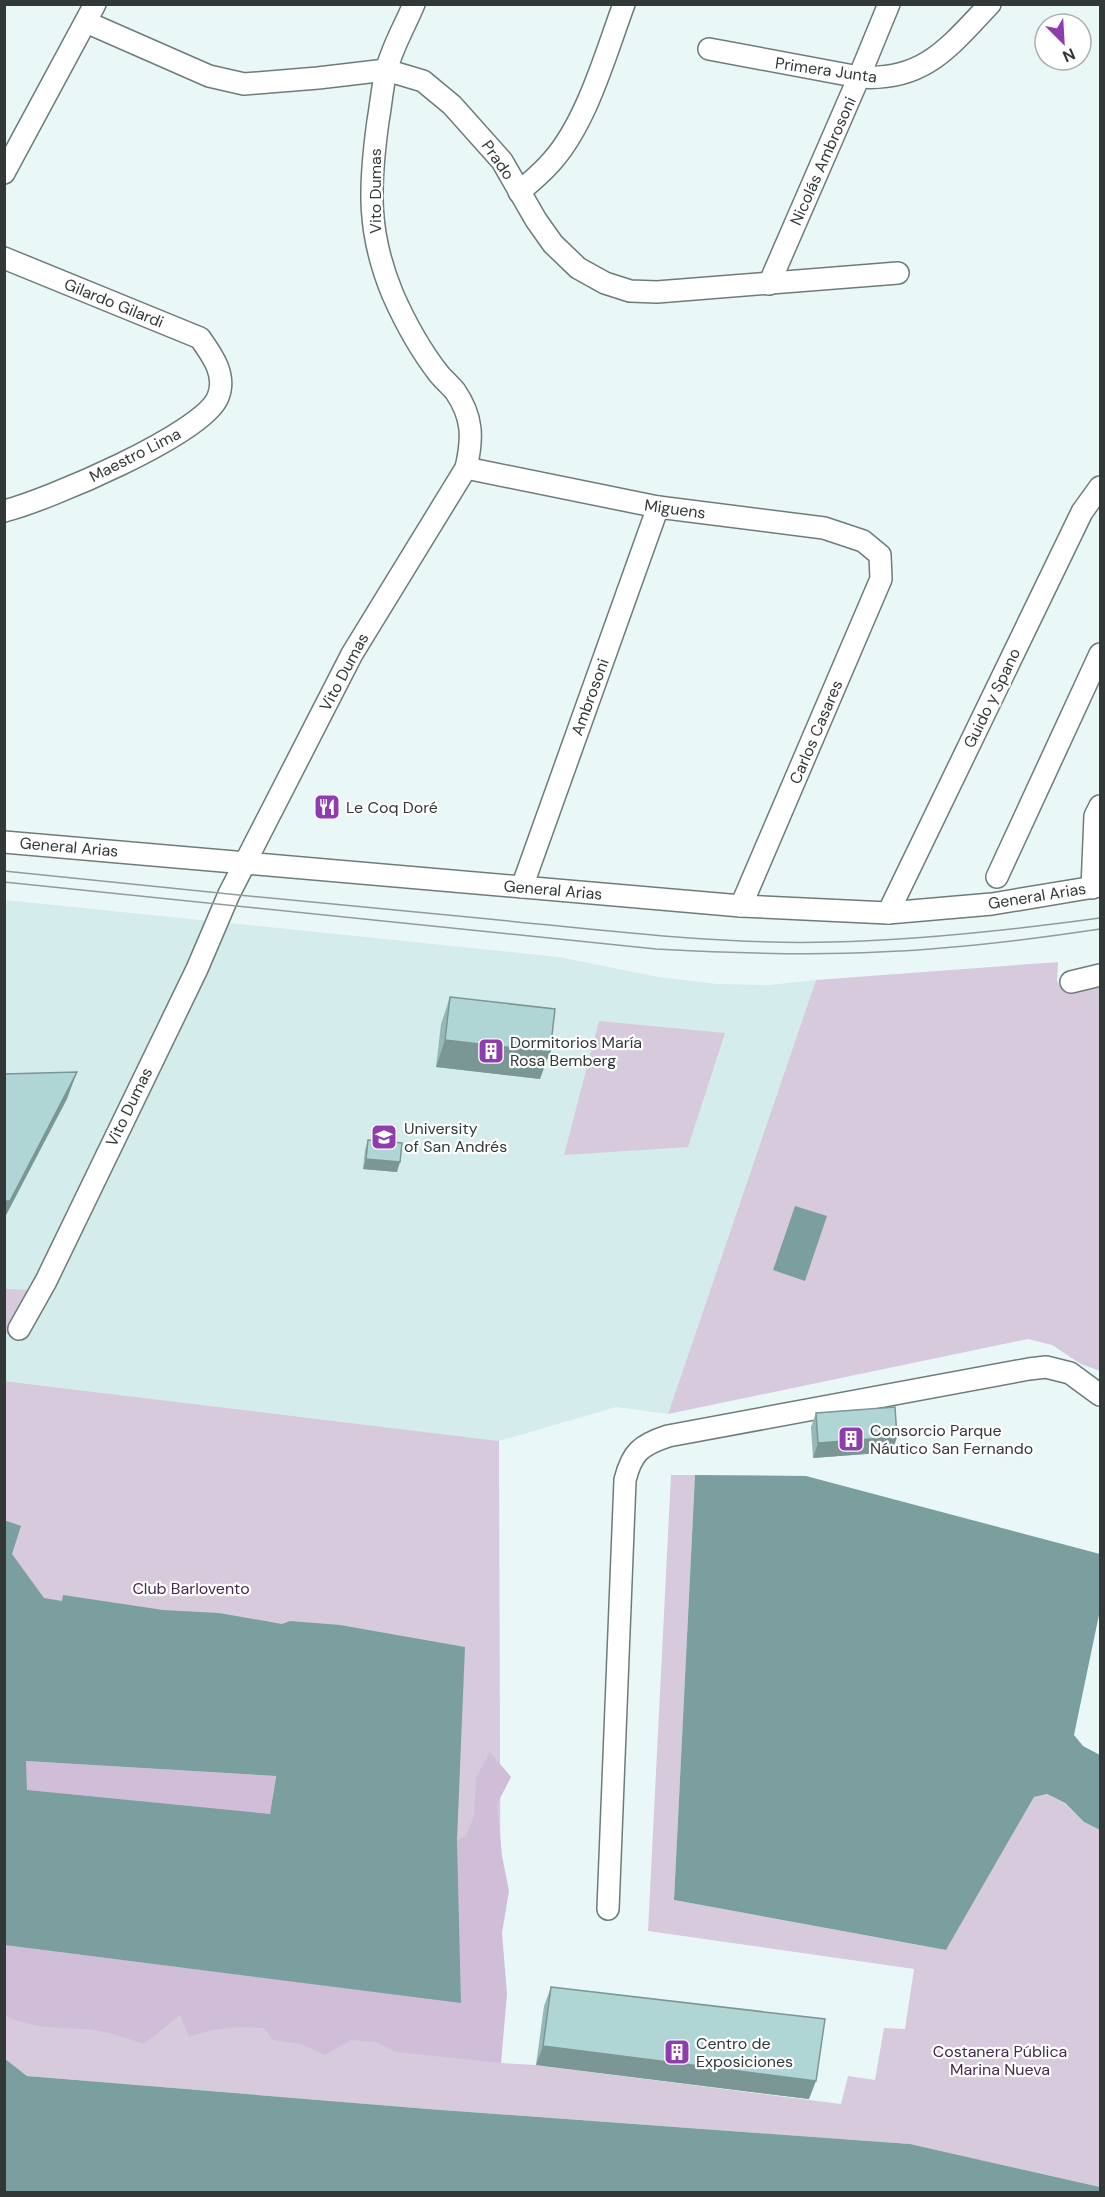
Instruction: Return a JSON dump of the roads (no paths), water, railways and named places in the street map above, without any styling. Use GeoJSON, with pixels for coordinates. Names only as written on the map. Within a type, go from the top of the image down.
{"type":"FeatureCollection","features":[{"type":"Feature","properties":{"kind":"street","name":"Vito Dumas"},"geometry":{"type":"LineString","coordinates":[[20,1329],[46,1281],[197,969],[229,894],[352,654],[466,468],[471,446],[471,429],[466,410],[454,389],[439,374],[409,327],[394,298],[375,242],[372,164],[386,70],[414,4]]}},
{"type":"Feature","properties":{"kind":"street"},"geometry":{"type":"LineString","coordinates":[[519,192],[554,160],[572,134],[585,108],[624,4]]}},
{"type":"Feature","properties":{"kind":"street","name":"Nicolás Ambrosoni"},"geometry":{"type":"LineString","coordinates":[[769,284],[889,4]]}},
{"type":"Feature","properties":{"kind":"street","name":"Primera Junta"},"geometry":{"type":"LineString","coordinates":[[709,49],[859,77],[878,79],[894,77],[933,61],[990,4]]}},
{"type":"Feature","properties":{"kind":"street","name":"Prado"},"geometry":{"type":"LineString","coordinates":[[90,13],[208,76],[243,84],[386,70],[423,81],[453,105],[502,161],[553,244],[578,268],[605,284],[630,291],[657,292],[898,273]]}},
{"type":"Feature","properties":{"kind":"street"},"geometry":{"type":"LineString","coordinates":[[4,173],[90,13]]}},
{"type":"Feature","properties":{"kind":"street","name":"Gilardo Gilardi"},"geometry":{"type":"LineString","coordinates":[[4,258],[200,338],[215,359]]}},
{"type":"Feature","properties":{"kind":"street","name":"Maestro Lima"},"geometry":{"type":"LineString","coordinates":[[4,511],[44,498],[119,465],[194,424],[209,412],[218,397],[221,379],[215,359]]}},
{"type":"Feature","properties":{"kind":"street","name":"Miguens"},"geometry":{"type":"LineString","coordinates":[[466,468],[658,507],[824,528],[863,541],[880,555]]}},
{"type":"Feature","properties":{"kind":"street","name":"Guido y Spano"},"geometry":{"type":"LineString","coordinates":[[888,913],[1082,512],[1101,487]]}},
{"type":"Feature","properties":{"kind":"street","name":"Ambrosoni"},"geometry":{"type":"LineString","coordinates":[[522,887],[658,507]]}},
{"type":"Feature","properties":{"kind":"street","name":"Carlos Casares"},"geometry":{"type":"LineString","coordinates":[[741,906],[881,579],[880,555]]}},
{"type":"Feature","properties":{"kind":"street"},"geometry":{"type":"LineString","coordinates":[[997,877],[1101,654]]}},
{"type":"Feature","properties":{"kind":"street"},"geometry":{"type":"LineString","coordinates":[[1096,887],[1095,816],[1101,806]]}},
{"type":"Feature","properties":{"kind":"street","name":"General Arias"},"geometry":{"type":"LineString","coordinates":[[4,842],[741,906],[888,913],[992,904],[1096,887]]}},
{"type":"Feature","properties":{"kind":"street"},"geometry":{"type":"LineString","coordinates":[[1071,982],[1101,975]]}},
{"type":"Feature","properties":{"kind":"street"},"geometry":{"type":"LineString","coordinates":[[608,1909],[625,1480],[628,1466],[636,1452],[650,1442],[668,1436],[1038,1368],[1053,1368],[1070,1373],[1101,1395]]}},
{"type":"Feature","properties":{"kind":"tram line"},"geometry":{"type":"LineString","coordinates":[[4,871],[617,932],[745,941],[831,942],[932,937],[1100,918]]}},
{"type":"Feature","properties":{"kind":"tram line"},"geometry":{"type":"LineString","coordinates":[[4,882],[656,949],[712,952],[823,954],[907,951],[1100,929]]}},
{"type":"Feature","properties":{"kind":"place","name":"Le Coq Doré"},"geometry":{"type":"Point","coordinates":[327,807]}},
{"type":"Feature","properties":{"kind":"place","name":"Dormitorios María Rosa Bemberg"},"geometry":{"type":"Point","coordinates":[491,1051]}},
{"type":"Feature","properties":{"kind":"place","name":"University of San Andrés"},"geometry":{"type":"Point","coordinates":[384,1137]}},
{"type":"Feature","properties":{"kind":"place","name":"Consorcio Parque Náutico San Fernando"},"geometry":{"type":"Point","coordinates":[851,1439]}},
{"type":"Feature","properties":{"kind":"place","name":"Centro de Exposiciones"},"geometry":{"type":"Point","coordinates":[677,2052]}},
{"type":"Feature","properties":{"kind":"park label","name":"Club Barlovento"},"geometry":{"type":"Point","coordinates":[191,1588]}},
{"type":"Feature","properties":{"kind":"park label","name":"Costanera Pública Marina Nueva"},"geometry":{"type":"Point","coordinates":[1000,2060]}}]}
